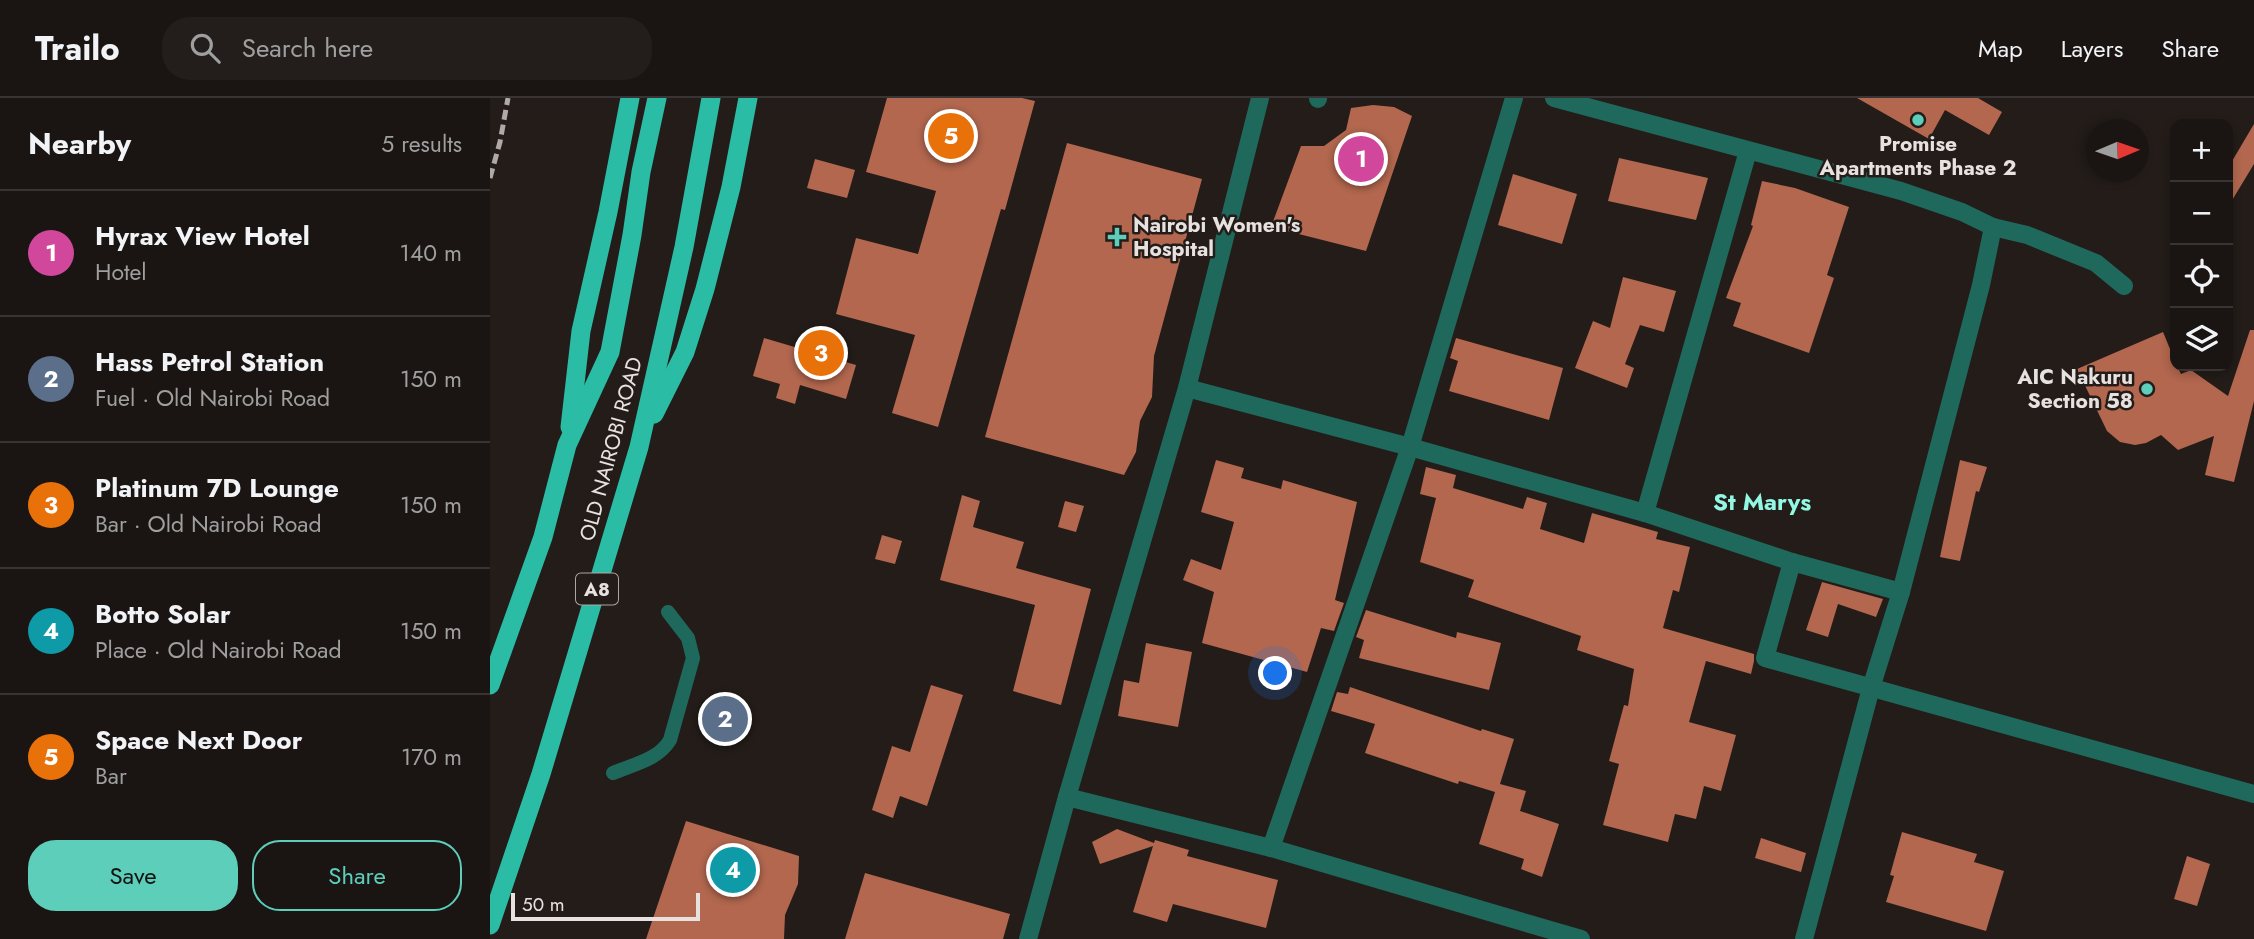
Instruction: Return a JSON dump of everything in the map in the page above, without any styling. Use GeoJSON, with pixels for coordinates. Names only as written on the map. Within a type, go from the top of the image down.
{"type":"FeatureCollection","features":[{"type":"Feature","properties":{"kind":"highway"},"geometry":{"type":"LineString","coordinates":[[567,445],[580,331],[608,212],[630,98]]}},
{"type":"Feature","properties":{"kind":"highway","name":"OLD NAIROBI ROAD"},"geometry":{"type":"LineString","coordinates":[[490,685],[543,537],[567,445],[610,352],[657,98]]}},
{"type":"Feature","properties":{"kind":"highway","name":"OLD NAIROBI ROAD"},"geometry":{"type":"LineString","coordinates":[[490,925],[541,775],[639,447],[684,247],[711,98]]}},
{"type":"Feature","properties":{"kind":"highway"},"geometry":{"type":"LineString","coordinates":[[639,447],[685,352],[697,314],[731,187],[748,98]]}},
{"type":"Feature","properties":{"kind":"street"},"geometry":{"type":"LineString","coordinates":[[1028,939],[1187,388],[1260,98]]}},
{"type":"Feature","properties":{"kind":"street"},"geometry":{"type":"LineString","coordinates":[[1271,848],[1410,447],[1514,98]]}},
{"type":"Feature","properties":{"kind":"street"},"geometry":{"type":"LineString","coordinates":[[1554,98],[1901,191],[1962,212],[1993,227],[2027,235],[2096,263],[2124,286]]}},
{"type":"Feature","properties":{"kind":"street"},"geometry":{"type":"LineString","coordinates":[[1645,513],[1748,151]]}},
{"type":"Feature","properties":{"kind":"street"},"geometry":{"type":"LineString","coordinates":[[1804,939],[1871,688],[1900,592],[1981,285],[1993,227]]}},
{"type":"Feature","properties":{"kind":"street"},"geometry":{"type":"LineString","coordinates":[[1187,388],[1645,513],[1792,562],[1900,592]]}},
{"type":"Feature","properties":{"kind":"street"},"geometry":{"type":"LineString","coordinates":[[1792,562],[1765,658],[2254,794]]}},
{"type":"Feature","properties":{"kind":"street"},"geometry":{"type":"LineString","coordinates":[[1067,797],[1271,848],[1581,939]]}},
{"type":"Feature","properties":{"kind":"lane"},"geometry":{"type":"LineString","coordinates":[[613,773],[663,752],[670,740],[693,659],[688,638],[668,612]]}},
{"type":"Feature","properties":{"kind":"building"},"geometry":{"type":"Polygon","coordinates":[[[887,98],[1022,98],[1035,101],[1005,210],[1001,209],[938,427],[892,413],[915,335],[836,314],[856,238],[918,254],[936,191],[866,172],[887,98]]]}},
{"type":"Feature","properties":{"kind":"building"},"geometry":{"type":"Polygon","coordinates":[[[1857,98],[1978,98],[2002,112],[1989,135],[1945,110],[1929,139],[1857,98]]]}},
{"type":"Feature","properties":{"kind":"building"},"geometry":{"type":"Polygon","coordinates":[[[1373,105],[1394,107],[1412,116],[1366,251],[1271,227],[1301,146],[1324,146],[1346,130],[1351,108],[1373,105]]]}},
{"type":"Feature","properties":{"kind":"building"},"geometry":{"type":"Polygon","coordinates":[[[2254,124],[2254,164],[2233,199],[2233,160],[2254,124]]]}},
{"type":"Feature","properties":{"kind":"building"},"geometry":{"type":"Polygon","coordinates":[[[1067,143],[1202,179],[1154,356],[1152,397],[1140,421],[1136,452],[1124,475],[985,437],[1067,143]]]}},
{"type":"Feature","properties":{"kind":"building"},"geometry":{"type":"Polygon","coordinates":[[[1619,158],[1708,178],[1696,220],[1608,201],[1619,158]]]}},
{"type":"Feature","properties":{"kind":"building"},"geometry":{"type":"Polygon","coordinates":[[[815,159],[855,170],[847,198],[807,188],[815,159]]]}},
{"type":"Feature","properties":{"kind":"building"},"geometry":{"type":"Polygon","coordinates":[[[1513,174],[1577,194],[1562,244],[1498,225],[1513,174]]]}},
{"type":"Feature","properties":{"kind":"building"},"geometry":{"type":"Polygon","coordinates":[[[1762,181],[1795,188],[1849,207],[1827,275],[1834,278],[1809,353],[1733,326],[1741,303],[1726,298],[1753,226],[1751,225],[1762,181]]]}},
{"type":"Feature","properties":{"kind":"building"},"geometry":{"type":"Polygon","coordinates":[[[1623,277],[1676,291],[1664,332],[1640,325],[1625,364],[1634,368],[1627,388],[1575,368],[1593,321],[1610,328],[1623,277]]]}},
{"type":"Feature","properties":{"kind":"building","name":"AIC Nakuru Section 58"},"geometry":{"type":"Polygon","coordinates":[[[2250,330],[2254,330],[2254,401],[2234,482],[2205,475],[2214,436],[2178,450],[2161,435],[2135,445],[2120,442],[2107,431],[2077,369],[2163,332],[2170,349],[2170,371],[2180,371],[2181,374],[2192,371],[2228,396],[2250,330]]]}},
{"type":"Feature","properties":{"kind":"building"},"geometry":{"type":"Polygon","coordinates":[[[764,338],[856,365],[846,399],[800,385],[795,404],[776,398],[780,384],[753,376],[764,338]]]}},
{"type":"Feature","properties":{"kind":"building"},"geometry":{"type":"Polygon","coordinates":[[[1456,338],[1563,368],[1549,420],[1449,391],[1458,361],[1450,358],[1456,338]]]}},
{"type":"Feature","properties":{"kind":"building"},"geometry":{"type":"Polygon","coordinates":[[[1216,460],[1244,468],[1241,478],[1281,489],[1283,480],[1357,502],[1335,600],[1344,603],[1334,631],[1321,628],[1307,672],[1202,643],[1214,592],[1183,580],[1191,559],[1221,570],[1234,522],[1201,512],[1216,460]]]}},
{"type":"Feature","properties":{"kind":"building"},"geometry":{"type":"Polygon","coordinates":[[[1960,460],[1987,467],[1979,492],[1976,491],[1960,561],[1940,557],[1960,460]]]}},
{"type":"Feature","properties":{"kind":"building"},"geometry":{"type":"Polygon","coordinates":[[[1426,467],[1456,475],[1453,488],[1523,509],[1527,497],[1547,503],[1540,529],[1584,543],[1592,513],[1658,532],[1656,539],[1690,547],[1679,592],[1673,590],[1663,628],[1754,654],[1754,661],[1751,674],[1706,661],[1689,722],[1736,735],[1721,791],[1704,786],[1696,819],[1675,814],[1668,842],[1603,825],[1619,764],[1609,761],[1624,705],[1628,706],[1634,669],[1577,650],[1581,636],[1468,597],[1474,580],[1420,562],[1436,498],[1420,494],[1426,467]]]}},
{"type":"Feature","properties":{"kind":"building"},"geometry":{"type":"Polygon","coordinates":[[[962,495],[980,501],[973,527],[1024,542],[1016,568],[1091,589],[1061,705],[1013,691],[1035,605],[940,580],[962,495]]]}},
{"type":"Feature","properties":{"kind":"building"},"geometry":{"type":"Polygon","coordinates":[[[1065,501],[1084,506],[1076,532],[1058,527],[1065,501]]]}},
{"type":"Feature","properties":{"kind":"building"},"geometry":{"type":"Polygon","coordinates":[[[882,535],[902,541],[895,564],[875,559],[882,535]]]}},
{"type":"Feature","properties":{"kind":"building"},"geometry":{"type":"Polygon","coordinates":[[[1822,582],[1883,599],[1876,617],[1838,604],[1828,637],[1806,630],[1822,582]]]}},
{"type":"Feature","properties":{"kind":"building"},"geometry":{"type":"Polygon","coordinates":[[[1366,610],[1456,638],[1457,632],[1501,643],[1489,690],[1359,658],[1364,640],[1356,637],[1366,610]]]}},
{"type":"Feature","properties":{"kind":"building"},"geometry":{"type":"Polygon","coordinates":[[[1146,643],[1192,652],[1178,727],[1118,716],[1124,680],[1139,683],[1146,643]]]}},
{"type":"Feature","properties":{"kind":"building"},"geometry":{"type":"Polygon","coordinates":[[[931,685],[963,695],[927,806],[900,796],[893,818],[872,810],[892,746],[910,752],[931,685]]]}},
{"type":"Feature","properties":{"kind":"building"},"geometry":{"type":"Polygon","coordinates":[[[1350,687],[1481,731],[1482,729],[1514,739],[1500,784],[1526,791],[1520,811],[1559,824],[1542,877],[1521,869],[1524,859],[1479,844],[1495,792],[1459,781],[1458,784],[1365,753],[1375,724],[1331,711],[1337,692],[1348,694],[1350,687]]]}},
{"type":"Feature","properties":{"kind":"building"},"geometry":{"type":"Polygon","coordinates":[[[686,821],[799,856],[798,884],[785,915],[784,939],[646,939],[686,821]]]}},
{"type":"Feature","properties":{"kind":"building"},"geometry":{"type":"Polygon","coordinates":[[[1117,829],[1154,843],[1155,840],[1189,850],[1187,856],[1278,880],[1266,928],[1173,904],[1167,922],[1133,912],[1153,846],[1100,864],[1092,842],[1117,829]]]}},
{"type":"Feature","properties":{"kind":"building"},"geometry":{"type":"Polygon","coordinates":[[[1902,832],[1977,854],[1974,862],[2004,871],[1986,931],[1886,902],[1894,876],[1890,875],[1902,832]]]}},
{"type":"Feature","properties":{"kind":"building"},"geometry":{"type":"Polygon","coordinates":[[[1761,838],[1806,853],[1801,872],[1755,858],[1761,838]]]}},
{"type":"Feature","properties":{"kind":"building"},"geometry":{"type":"Polygon","coordinates":[[[2187,856],[2210,864],[2197,906],[2174,899],[2187,856]]]}},
{"type":"Feature","properties":{"kind":"building"},"geometry":{"type":"Polygon","coordinates":[[[865,873],[1010,914],[1003,939],[845,939],[865,873]]]}},
{"type":"Feature","properties":{"kind":"railway"},"geometry":{"type":"LineString","coordinates":[[490,178],[508,98]]}},
{"type":"Feature","properties":{"kind":"place","name":"Promise Apartments Phase 2"},"geometry":{"type":"Point","coordinates":[1918,120]}},
{"type":"Feature","properties":{"kind":"place","name":"Space Next Door"},"geometry":{"type":"Point","coordinates":[951,136]}},
{"type":"Feature","properties":{"kind":"place","name":"Hyrax View Hotel"},"geometry":{"type":"Point","coordinates":[1361,159]}},
{"type":"Feature","properties":{"kind":"place","name":"Nairobi Women's Hospital"},"geometry":{"type":"Point","coordinates":[1117,237]}},
{"type":"Feature","properties":{"kind":"place","name":"Platinum 7D Lounge"},"geometry":{"type":"Point","coordinates":[821,353]}},
{"type":"Feature","properties":{"kind":"place","name":"AIC Nakuru Section 58"},"geometry":{"type":"Point","coordinates":[2147,389]}},
{"type":"Feature","properties":{"kind":"place","name":"Hass Petrol Station"},"geometry":{"type":"Point","coordinates":[725,719]}},
{"type":"Feature","properties":{"kind":"place","name":"Botto Solar"},"geometry":{"type":"Point","coordinates":[733,870]}},
{"type":"Feature","properties":{"kind":"district","name":"St Marys"},"geometry":{"type":"Point","coordinates":[1762,502]}}]}
